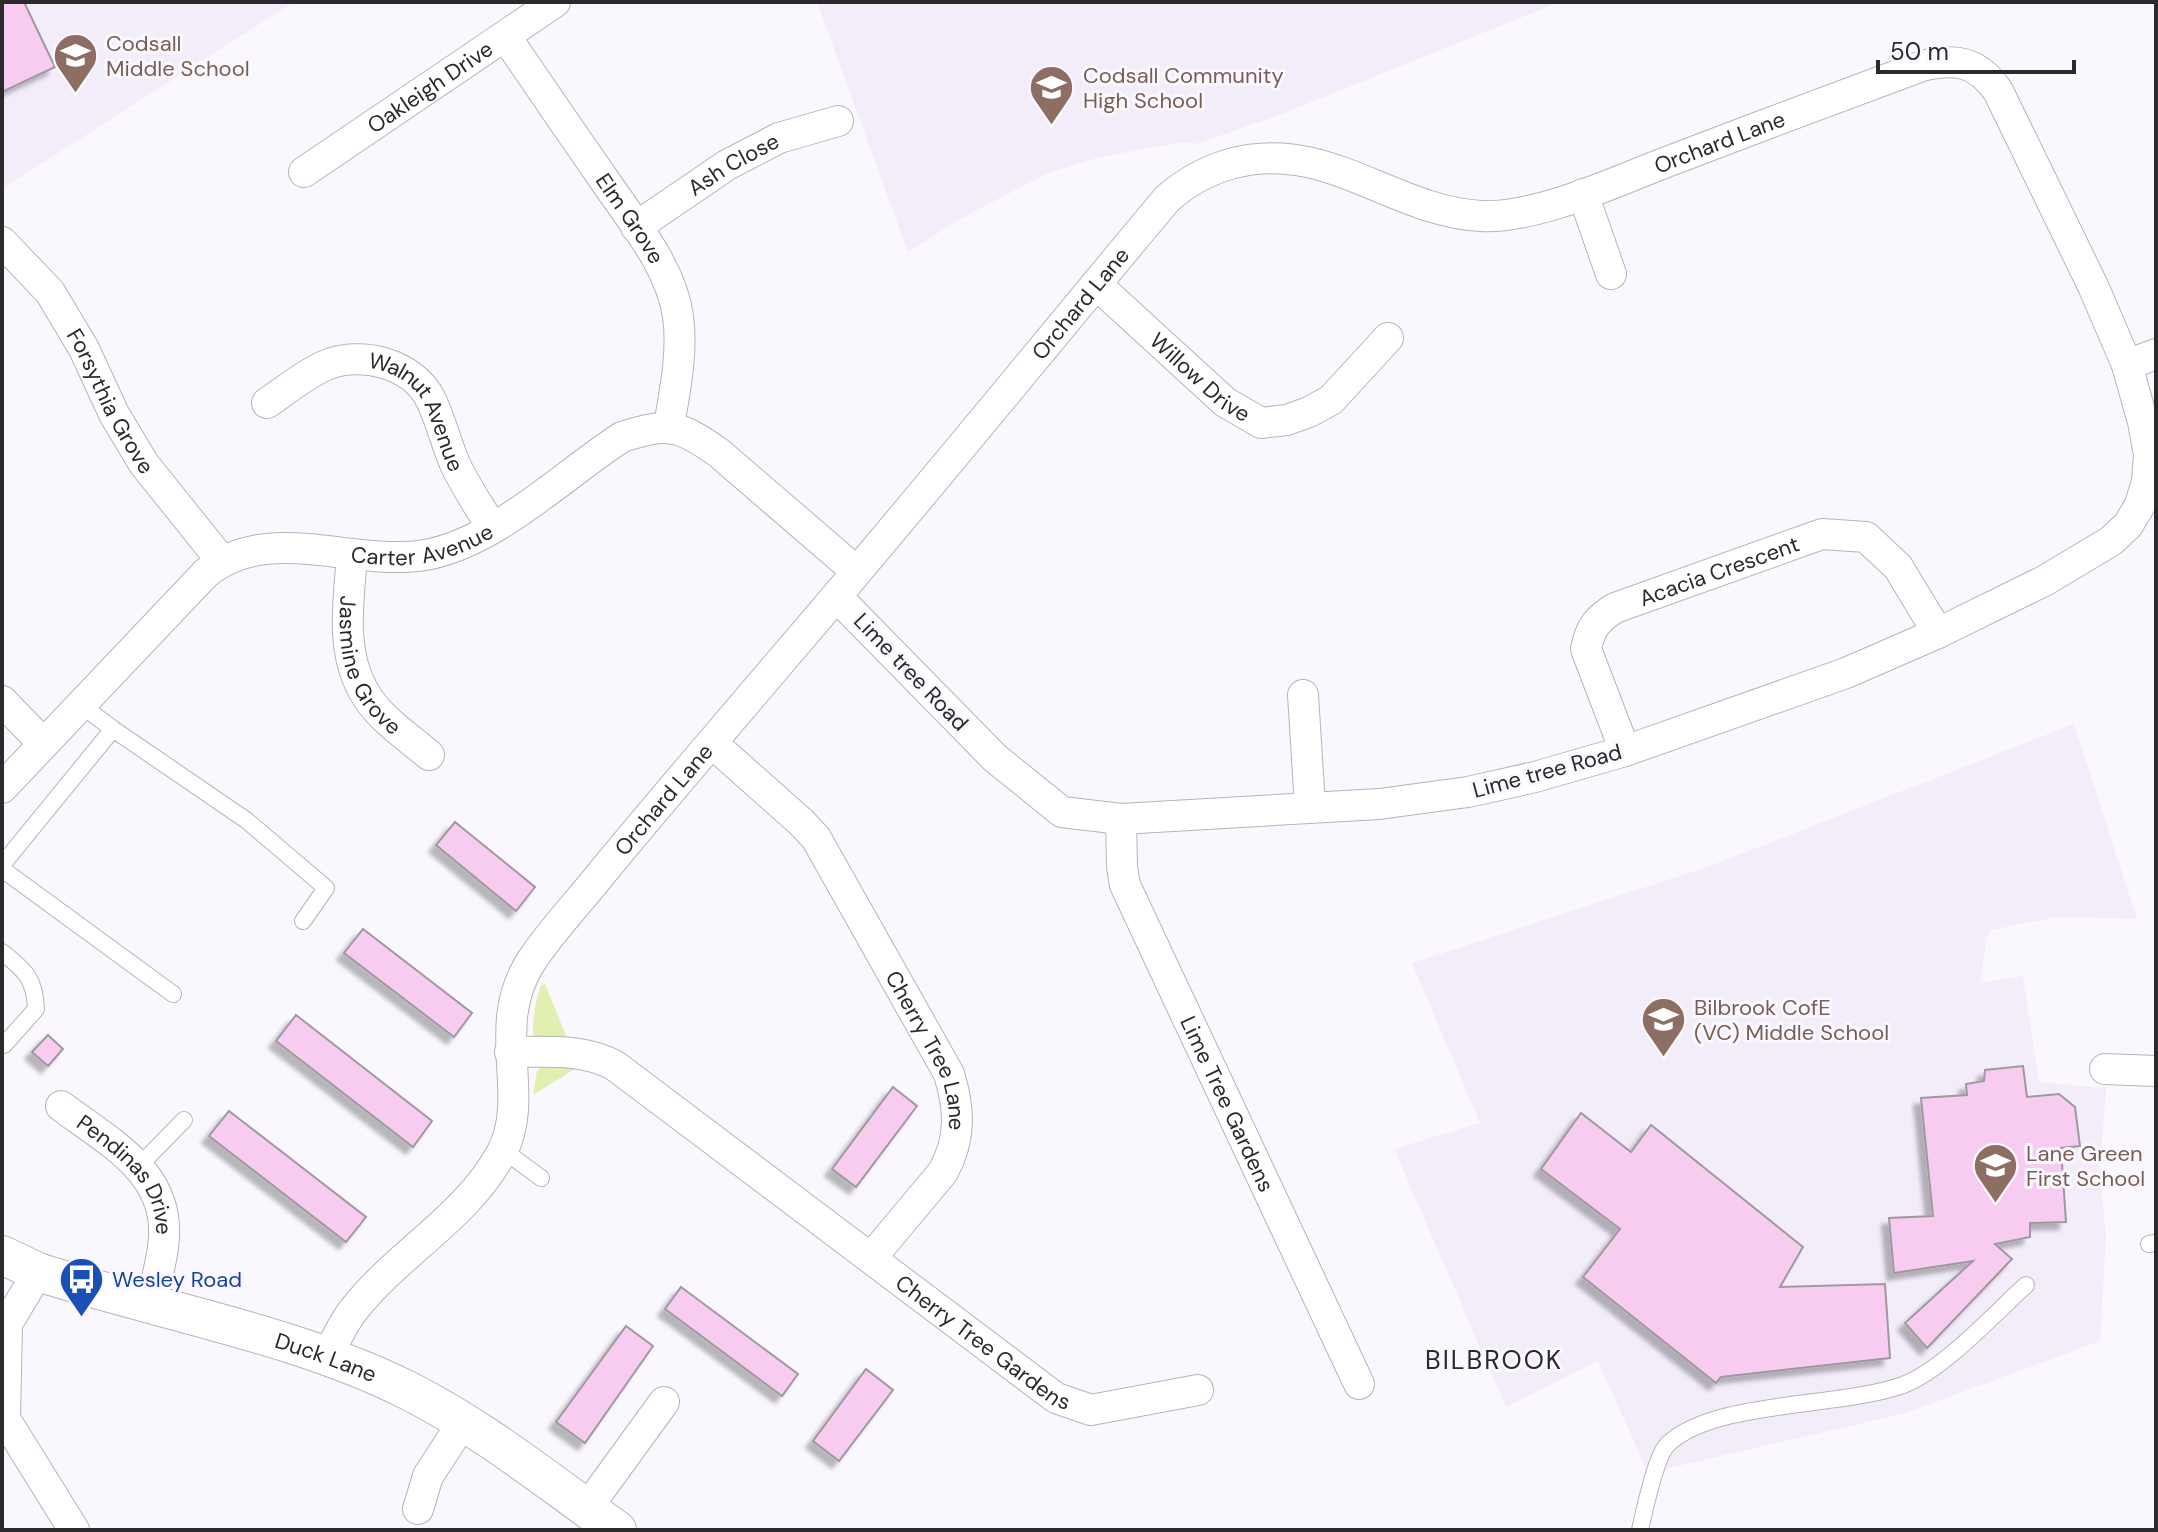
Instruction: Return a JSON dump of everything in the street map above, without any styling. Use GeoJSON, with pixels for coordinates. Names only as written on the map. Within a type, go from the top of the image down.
{"type":"FeatureCollection","features":[{"type":"Feature","properties":{"kind":"street","name":"Oakleigh Drive"},"geometry":{"type":"LineString","coordinates":[[304,172],[555,2]]}},
{"type":"Feature","properties":{"kind":"street","name":"Elm Grove"},"geometry":{"type":"LineString","coordinates":[[506,37],[636,227],[663,270],[674,295],[679,319],[678,369],[669,426]]}},
{"type":"Feature","properties":{"kind":"street","name":"Orchard Lane"},"geometry":{"type":"LineString","coordinates":[[327,1358],[353,1309],[380,1280],[455,1212],[482,1182],[503,1150],[513,1097],[511,1011],[518,985],[532,960],[637,830],[837,597],[1096,284],[1177,190],[1196,177],[1244,160],[1277,157],[1310,160],[1412,200],[1453,212],[1482,216],[1513,215],[1583,194],[1922,66],[1944,61],[1968,65],[1987,75],[1998,91],[2093,286],[2127,365]]}},
{"type":"Feature","properties":{"kind":"street","name":"Ash Close"},"geometry":{"type":"LineString","coordinates":[[636,227],[727,165],[779,138],[838,121]]}},
{"type":"Feature","properties":{"kind":"street"},"geometry":{"type":"LineString","coordinates":[[1583,194],[1611,274]]}},
{"type":"Feature","properties":{"kind":"street","name":"Forsythia Grove"},"geometry":{"type":"LineString","coordinates":[[2,242],[50,292],[84,349],[114,414],[144,464],[221,560]]}},
{"type":"Feature","properties":{"kind":"street","name":"Willow Drive"},"geometry":{"type":"LineString","coordinates":[[1096,284],[1225,402],[1261,423],[1287,420],[1331,400],[1388,338]]}},
{"type":"Feature","properties":{"kind":"street"},"geometry":{"type":"LineString","coordinates":[[2127,365],[2156,354]]}},
{"type":"Feature","properties":{"kind":"street","name":"Walnut Avenue"},"geometry":{"type":"LineString","coordinates":[[267,403],[324,366],[345,360],[371,360],[394,366],[413,379],[430,398],[456,466],[492,528]]}},
{"type":"Feature","properties":{"kind":"street","name":"Lime tree Road"},"geometry":{"type":"LineString","coordinates":[[837,597],[995,758],[1062,812],[1121,819],[1379,804],[1468,792],[1584,765],[1846,673],[1938,633],[2044,581],[2111,541],[2128,525],[2140,505],[2147,481],[2149,455],[2127,365]]}},
{"type":"Feature","properties":{"kind":"street"},"geometry":{"type":"LineString","coordinates":[[669,426],[696,437],[719,453],[856,571]]}},
{"type":"Feature","properties":{"kind":"street","name":"Carter Avenue"},"geometry":{"type":"LineString","coordinates":[[2,788],[221,560],[251,551],[282,547],[352,555],[425,555],[456,546],[492,528],[622,437],[669,426]]}},
{"type":"Feature","properties":{"kind":"street","name":"Acacia Crescent"},"geometry":{"type":"LineString","coordinates":[[1625,751],[1586,649],[1589,632],[1599,619],[1615,608],[1822,534],[1866,537],[1898,567],[1938,633]]}},
{"type":"Feature","properties":{"kind":"street","name":"Jasmine Grove"},"geometry":{"type":"LineString","coordinates":[[352,555],[348,634],[351,660],[363,691],[387,720],[429,755]]}},
{"type":"Feature","properties":{"kind":"street"},"geometry":{"type":"LineString","coordinates":[[1303,695],[1310,806]]}},
{"type":"Feature","properties":{"kind":"street"},"geometry":{"type":"LineString","coordinates":[[2,701],[43,743]]}},
{"type":"Feature","properties":{"kind":"street","name":"Cherry Tree Lane"},"geometry":{"type":"LineString","coordinates":[[712,743],[816,838],[949,1074],[958,1104],[958,1131],[949,1162],[871,1258]]}},
{"type":"Feature","properties":{"kind":"street","name":"Lime Tree Gardens"},"geometry":{"type":"LineString","coordinates":[[1121,819],[1125,885],[1359,1384]]}},
{"type":"Feature","properties":{"kind":"street"},"geometry":{"type":"LineString","coordinates":[[510,1052],[577,1053],[614,1065],[871,1258]]}},
{"type":"Feature","properties":{"kind":"street"},"geometry":{"type":"LineString","coordinates":[[2105,1069],[2156,1071]]}},
{"type":"Feature","properties":{"kind":"street","name":"Pendinas Drive"},"geometry":{"type":"LineString","coordinates":[[61,1106],[140,1165],[160,1198],[164,1240],[151,1305]]}},
{"type":"Feature","properties":{"kind":"street","name":"Duck Lane"},"geometry":{"type":"LineString","coordinates":[[2,1255],[38,1272],[327,1358],[407,1390],[463,1422],[617,1530]]}},
{"type":"Feature","properties":{"kind":"street","name":"Cherry Tree Gardens"},"geometry":{"type":"LineString","coordinates":[[871,1258],[1056,1398],[1072,1406],[1091,1410],[1198,1390]]}},
{"type":"Feature","properties":{"kind":"street"},"geometry":{"type":"LineString","coordinates":[[38,1272],[7,1324],[5,1419],[74,1530]]}},
{"type":"Feature","properties":{"kind":"street"},"geometry":{"type":"LineString","coordinates":[[587,1508],[664,1402]]}},
{"type":"Feature","properties":{"kind":"street"},"geometry":{"type":"LineString","coordinates":[[418,1509],[428,1476],[463,1422]]}},
{"type":"Feature","properties":{"kind":"lane"},"geometry":{"type":"LineString","coordinates":[[81,705],[246,820],[326,888],[303,921]]}},
{"type":"Feature","properties":{"kind":"lane"},"geometry":{"type":"LineString","coordinates":[[113,729],[2,867],[173,994]]}},
{"type":"Feature","properties":{"kind":"lane"},"geometry":{"type":"LineString","coordinates":[[2,952],[25,971],[35,992],[36,1009],[4,1045]]}},
{"type":"Feature","properties":{"kind":"lane"},"geometry":{"type":"LineString","coordinates":[[140,1165],[184,1120]]}},
{"type":"Feature","properties":{"kind":"lane"},"geometry":{"type":"LineString","coordinates":[[503,1150],[541,1178]]}},
{"type":"Feature","properties":{"kind":"lane"},"geometry":{"type":"LineString","coordinates":[[1640,1530],[1666,1445],[1687,1430],[1716,1417],[1850,1398],[1904,1384],[1936,1366],[2026,1285]]}},
{"type":"Feature","properties":{"kind":"shaded area","name":"Codsall Middle School"},"geometry":{"type":"Polygon","coordinates":[[[2,2],[294,2],[2,189],[2,2]]]}},
{"type":"Feature","properties":{"kind":"shaded area","name":"Codsall Community High School"},"geometry":{"type":"Polygon","coordinates":[[[817,2],[1559,2],[1285,113],[1196,144],[1184,142],[1100,157],[1046,174],[960,219],[908,252],[817,2]]]}},
{"type":"Feature","properties":{"kind":"shaded area","name":"Bilbrook CofE (VC) Middle School"},"geometry":{"type":"Polygon","coordinates":[[[2074,724],[2137,919],[2057,917],[1992,930],[1987,936],[1980,983],[2023,976],[2039,1082],[2106,1088],[2100,1172],[2106,1238],[2100,1341],[1906,1413],[1648,1473],[1598,1361],[1506,1407],[1394,1149],[1480,1123],[1412,963],[1710,866],[2074,724]]]}},
{"type":"Feature","properties":{"kind":"green space"},"geometry":{"type":"Polygon","coordinates":[[[545,984],[568,1040],[543,1039],[533,1035],[536,1003],[541,985],[545,984]]]}},
{"type":"Feature","properties":{"kind":"green space"},"geometry":{"type":"Polygon","coordinates":[[[545,1064],[578,1067],[533,1095],[537,1071],[545,1064]]]}},
{"type":"Feature","properties":{"kind":"building"},"geometry":{"type":"Polygon","coordinates":[[[2,2],[24,2],[55,67],[2,92],[2,2]]]}},
{"type":"Feature","properties":{"kind":"building"},"geometry":{"type":"Polygon","coordinates":[[[455,822],[535,887],[516,911],[436,845],[455,822]]]}},
{"type":"Feature","properties":{"kind":"building"},"geometry":{"type":"Polygon","coordinates":[[[363,929],[472,1013],[454,1037],[344,953],[363,929]]]}},
{"type":"Feature","properties":{"kind":"building"},"geometry":{"type":"Polygon","coordinates":[[[296,1015],[432,1121],[413,1147],[276,1041],[296,1015]]]}},
{"type":"Feature","properties":{"kind":"building"},"geometry":{"type":"Polygon","coordinates":[[[48,1035],[63,1049],[48,1066],[32,1052],[48,1035]]]}},
{"type":"Feature","properties":{"kind":"building"},"geometry":{"type":"Polygon","coordinates":[[[2023,1066],[2027,1097],[2059,1094],[2075,1107],[2080,1146],[2061,1148],[2066,1222],[2030,1223],[2030,1237],[1995,1244],[2012,1259],[1927,1348],[1905,1323],[1973,1261],[1894,1273],[1889,1218],[1933,1216],[1921,1098],[1967,1095],[1966,1084],[1984,1081],[1985,1070],[2023,1066]]]}},
{"type":"Feature","properties":{"kind":"building"},"geometry":{"type":"Polygon","coordinates":[[[893,1087],[917,1106],[856,1187],[832,1169],[893,1087]]]}},
{"type":"Feature","properties":{"kind":"building"},"geometry":{"type":"Polygon","coordinates":[[[229,1111],[366,1217],[346,1242],[209,1136],[229,1111]]]}},
{"type":"Feature","properties":{"kind":"building"},"geometry":{"type":"Polygon","coordinates":[[[1581,1113],[1631,1152],[1651,1125],[1803,1247],[1780,1287],[1885,1284],[1890,1358],[1721,1377],[1716,1383],[1583,1277],[1620,1229],[1541,1169],[1581,1113]]]}},
{"type":"Feature","properties":{"kind":"building"},"geometry":{"type":"Polygon","coordinates":[[[681,1287],[798,1374],[782,1396],[665,1309],[681,1287]]]}},
{"type":"Feature","properties":{"kind":"building"},"geometry":{"type":"Polygon","coordinates":[[[626,1326],[653,1346],[585,1443],[556,1422],[626,1326]]]}},
{"type":"Feature","properties":{"kind":"building"},"geometry":{"type":"Polygon","coordinates":[[[866,1369],[893,1390],[839,1461],[813,1441],[866,1369]]]}},
{"type":"Feature","properties":{"kind":"place","name":"Codsall Middle School"},"geometry":{"type":"Point","coordinates":[75,95]}},
{"type":"Feature","properties":{"kind":"place","name":"Codsall Community High School"},"geometry":{"type":"Point","coordinates":[1052,127]}},
{"type":"Feature","properties":{"kind":"place","name":"Bilbrook CofE (VC) Middle School"},"geometry":{"type":"Point","coordinates":[1663,1059]}},
{"type":"Feature","properties":{"kind":"place","name":"Lane Green First School"},"geometry":{"type":"Point","coordinates":[1995,1205]}},
{"type":"Feature","properties":{"kind":"place","name":"Wesley Road"},"geometry":{"type":"Point","coordinates":[81,1318]}},
{"type":"Feature","properties":{"kind":"district","name":"BILBROOK"},"geometry":{"type":"Point","coordinates":[1494,1360]}}]}
